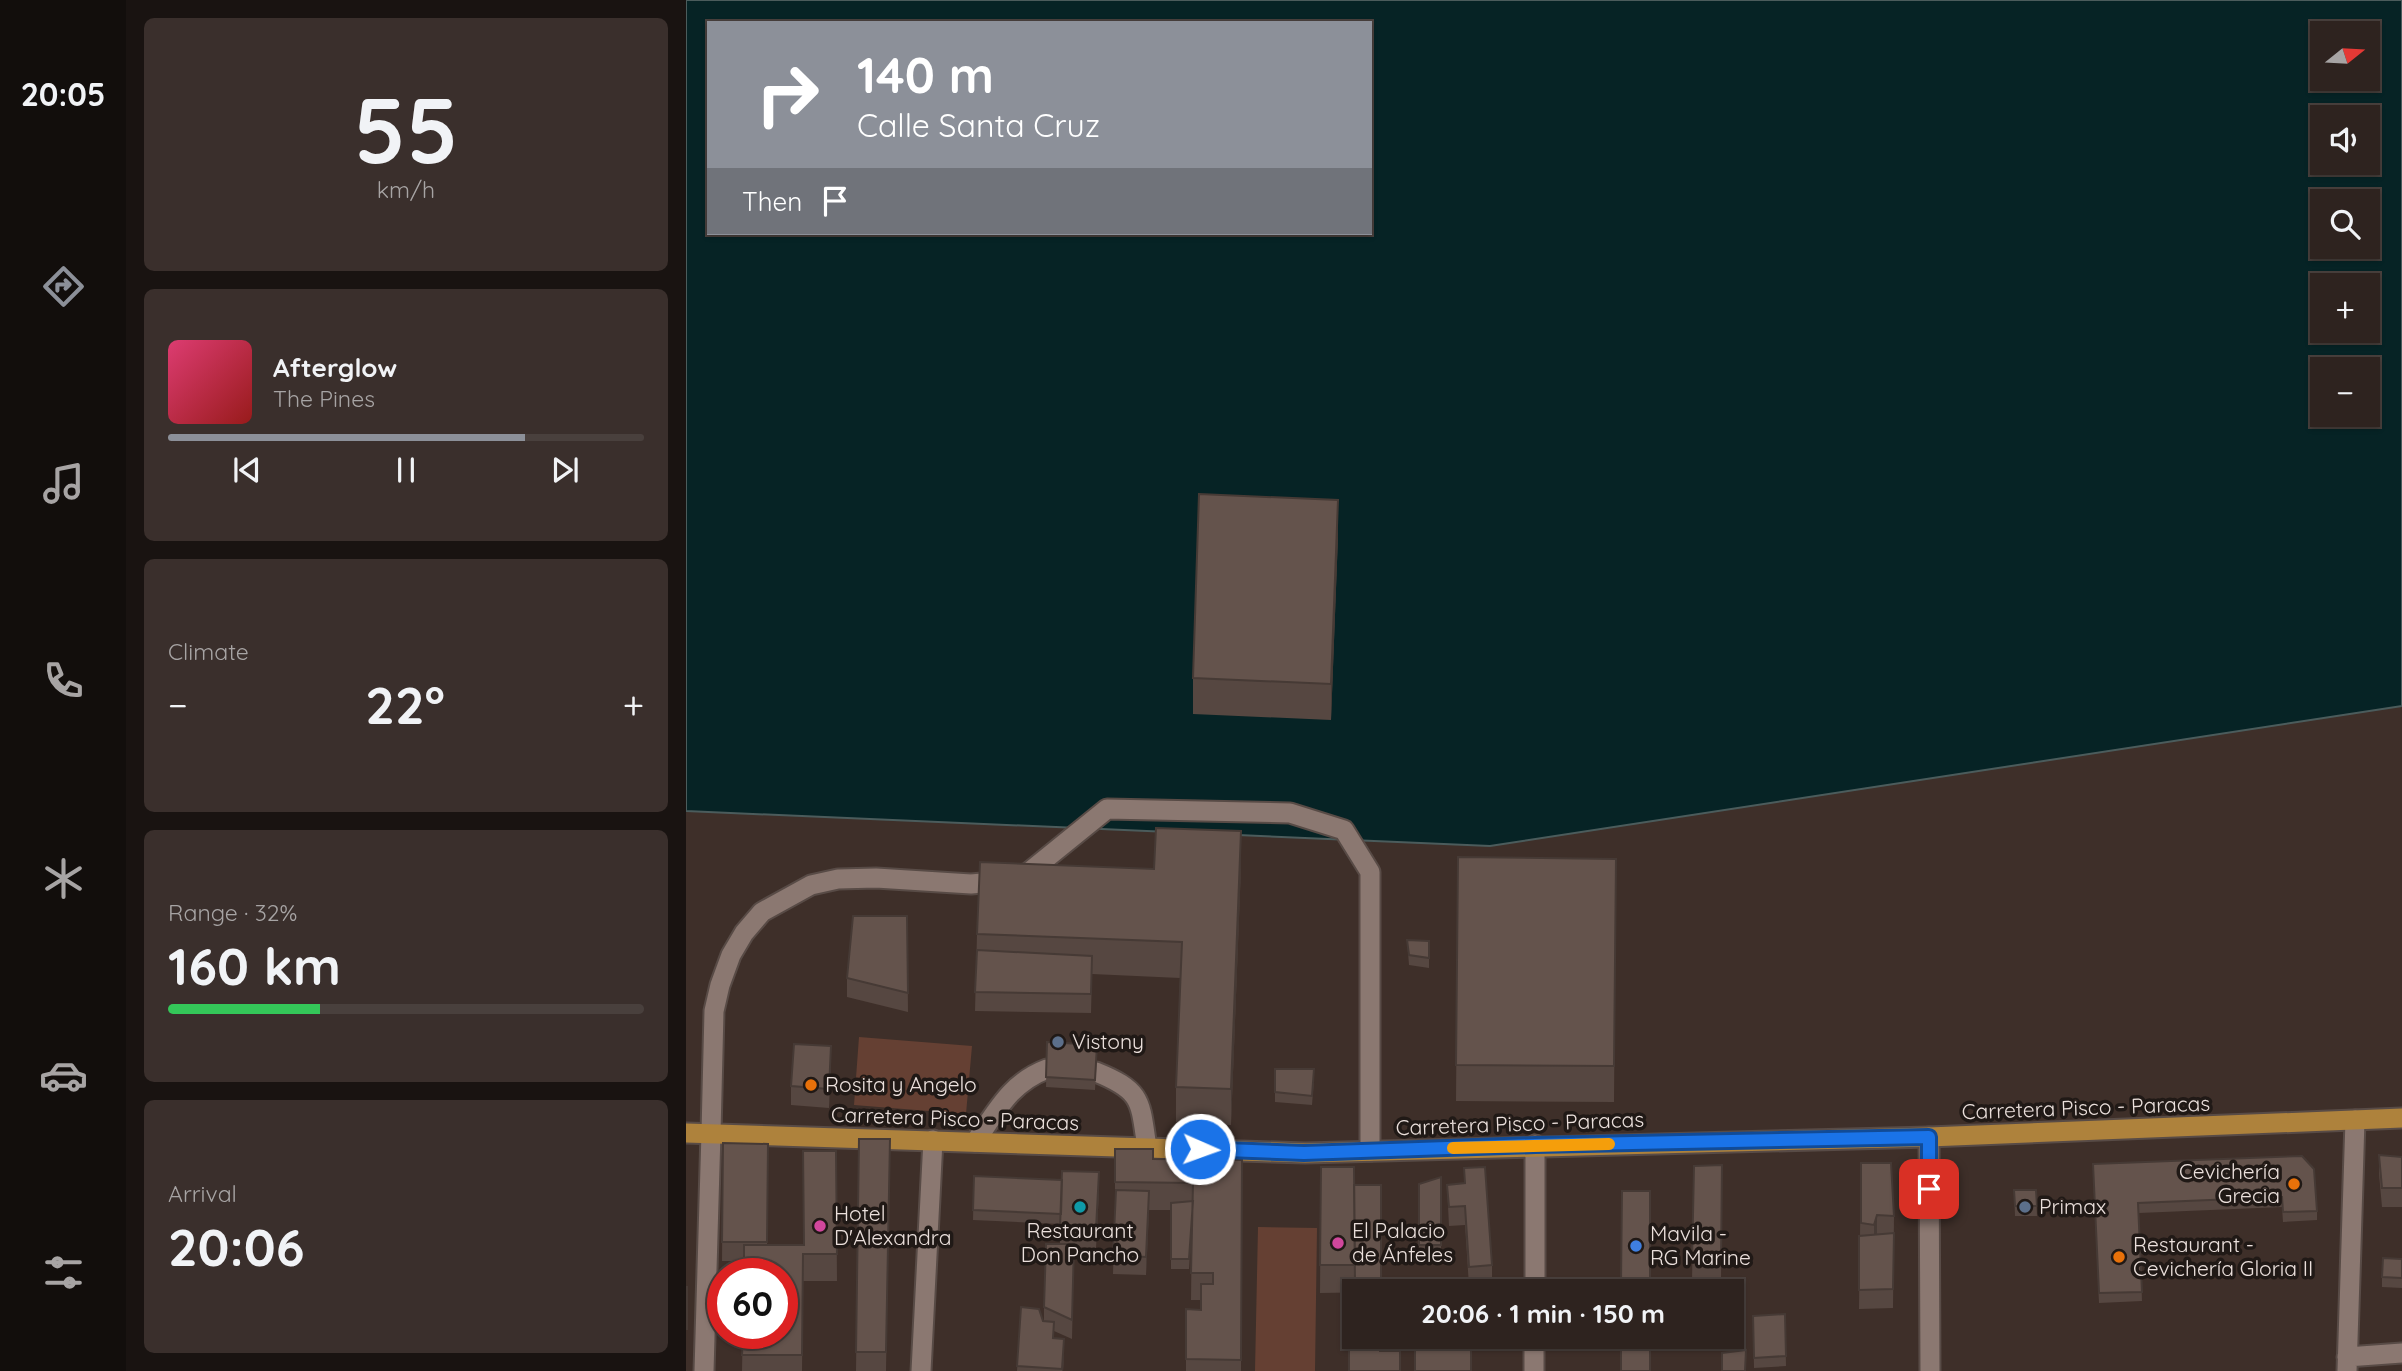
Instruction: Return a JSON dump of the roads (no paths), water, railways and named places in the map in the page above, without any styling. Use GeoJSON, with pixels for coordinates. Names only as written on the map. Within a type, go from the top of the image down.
{"type":"FeatureCollection","features":[{"type":"Feature","properties":{"kind":"main road","name":"Carretera Pisco - Paracas"},"geometry":{"type":"LineString","coordinates":[[686,1133],[1304,1153],[1929,1137],[2402,1118]]}},
{"type":"Feature","properties":{"kind":"street"},"geometry":{"type":"LineString","coordinates":[[704,1371],[714,1011],[731,955],[744,933],[762,912],[811,885],[838,879],[876,878],[971,884],[994,882],[1028,873],[1107,809],[1290,813],[1344,830],[1370,872],[1370,1151]]}},
{"type":"Feature","properties":{"kind":"street"},"geometry":{"type":"LineString","coordinates":[[975,1142],[1013,1088],[1030,1075],[1046,1069]]}},
{"type":"Feature","properties":{"kind":"street"},"geometry":{"type":"LineString","coordinates":[[1096,1072],[1121,1082],[1140,1101],[1147,1148]]}},
{"type":"Feature","properties":{"kind":"street"},"geometry":{"type":"LineString","coordinates":[[2355,1120],[2347,1364],[2402,1353]]}},
{"type":"Feature","properties":{"kind":"street"},"geometry":{"type":"LineString","coordinates":[[1929,1137],[1930,1371]]}},
{"type":"Feature","properties":{"kind":"street"},"geometry":{"type":"LineString","coordinates":[[922,1371],[933,1140]]}},
{"type":"Feature","properties":{"kind":"street"},"geometry":{"type":"LineString","coordinates":[[1535,1145],[1535,1279]]}},
{"type":"Feature","properties":{"kind":"street"},"geometry":{"type":"LineString","coordinates":[[1534,1349],[1534,1371]]}},
{"type":"Feature","properties":{"kind":"water"},"geometry":{"type":"Polygon","coordinates":[[[686,0],[2402,0],[2402,706],[1490,846],[686,811],[686,0]]]}},
{"type":"Feature","properties":{"kind":"place","name":"Vistony"},"geometry":{"type":"Point","coordinates":[1058,1042]}},
{"type":"Feature","properties":{"kind":"place","name":"Rosita y Angelo"},"geometry":{"type":"Point","coordinates":[811,1085]}},
{"type":"Feature","properties":{"kind":"place","name":"Cevichería Grecia"},"geometry":{"type":"Point","coordinates":[2294,1184]}},
{"type":"Feature","properties":{"kind":"place","name":"Restaurant Don Pancho"},"geometry":{"type":"Point","coordinates":[1080,1207]}},
{"type":"Feature","properties":{"kind":"place","name":"Primax"},"geometry":{"type":"Point","coordinates":[2025,1207]}},
{"type":"Feature","properties":{"kind":"place","name":"Hotel D'Alexandra"},"geometry":{"type":"Point","coordinates":[820,1226]}},
{"type":"Feature","properties":{"kind":"place","name":"El Palacio de Ánfeles"},"geometry":{"type":"Point","coordinates":[1338,1243]}},
{"type":"Feature","properties":{"kind":"place","name":"Mavila - RG Marine"},"geometry":{"type":"Point","coordinates":[1636,1246]}},
{"type":"Feature","properties":{"kind":"place","name":"Restaurant - Cevichería Gloria II"},"geometry":{"type":"Point","coordinates":[2119,1257]}}]}
